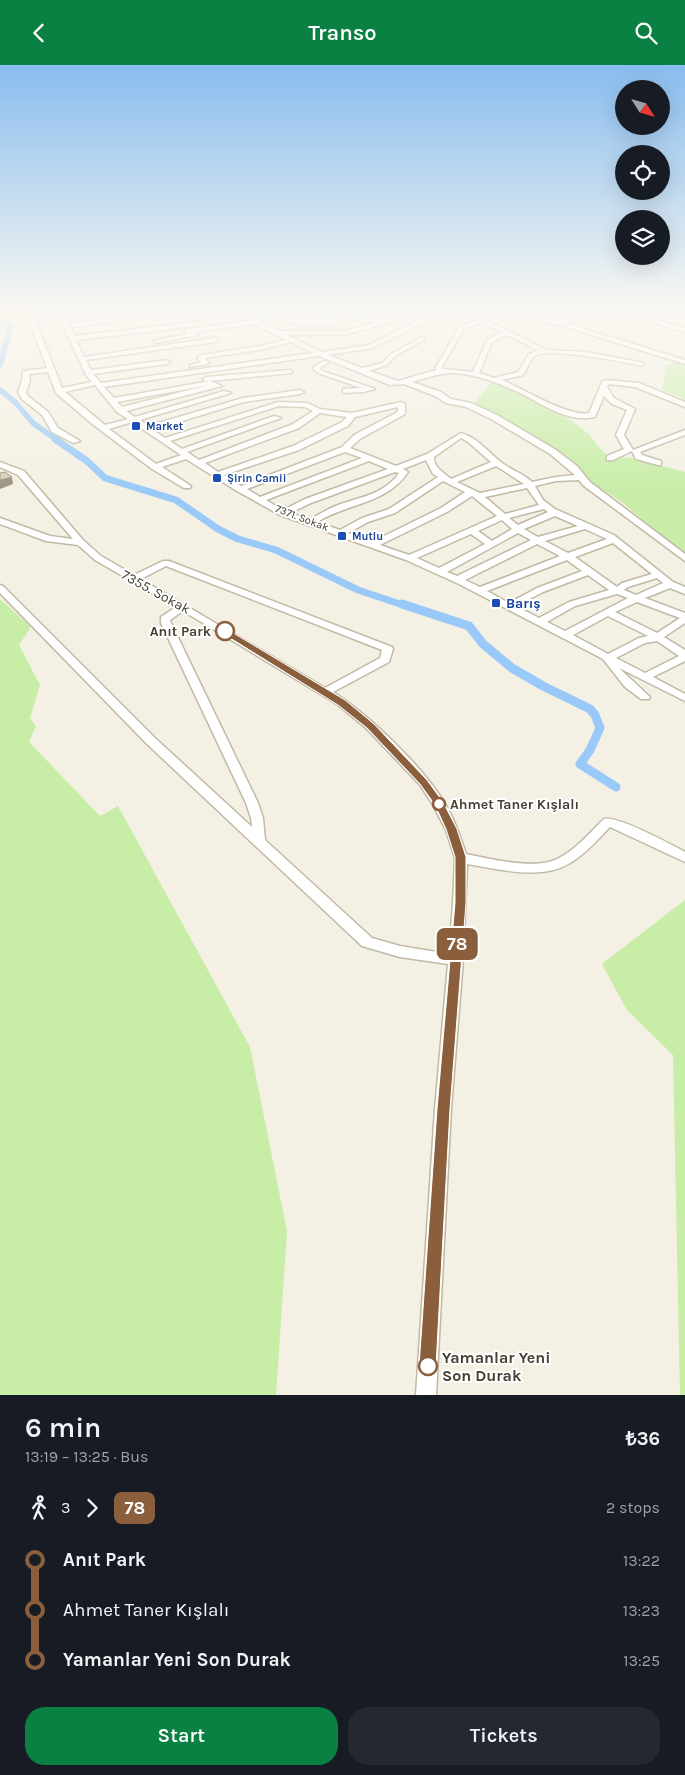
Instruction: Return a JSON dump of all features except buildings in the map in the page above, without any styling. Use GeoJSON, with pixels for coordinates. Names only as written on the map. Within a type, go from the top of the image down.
{"type":"FeatureCollection","features":[{"type":"Feature","properties":{"kind":"street"},"geometry":{"type":"LineString","coordinates":[[59,391],[77,369]]}},
{"type":"Feature","properties":{"kind":"street","name":"7371. Sokak"},"geometry":{"type":"LineString","coordinates":[[90,369],[120,410],[183,454],[259,500],[283,513],[342,533],[439,571],[685,698]]}},
{"type":"Feature","properties":{"kind":"street"},"geometry":{"type":"LineString","coordinates":[[120,410],[218,386],[215,381],[153,369]]}},
{"type":"Feature","properties":{"kind":"street"},"geometry":{"type":"LineString","coordinates":[[153,369],[169,371],[191,369]]}},
{"type":"Feature","properties":{"kind":"street"},"geometry":{"type":"LineString","coordinates":[[169,371],[178,369]]}},
{"type":"Feature","properties":{"kind":"street"},"geometry":{"type":"LineString","coordinates":[[288,369],[307,405]]}},
{"type":"Feature","properties":{"kind":"street"},"geometry":{"type":"LineString","coordinates":[[316,369],[370,389]]}},
{"type":"Feature","properties":{"kind":"street"},"geometry":{"type":"LineString","coordinates":[[325,373],[335,369]]}},
{"type":"Feature","properties":{"kind":"street"},"geometry":{"type":"LineString","coordinates":[[356,369],[393,383]]}},
{"type":"Feature","properties":{"kind":"street"},"geometry":{"type":"LineString","coordinates":[[361,371],[368,369]]}},
{"type":"Feature","properties":{"kind":"street"},"geometry":{"type":"LineString","coordinates":[[475,374],[477,369]]}},
{"type":"Feature","properties":{"kind":"street"},"geometry":{"type":"LineString","coordinates":[[490,379],[516,373],[518,369]]}},
{"type":"Feature","properties":{"kind":"street"},"geometry":{"type":"LineString","coordinates":[[490,379],[522,374],[524,369]]}},
{"type":"Feature","properties":{"kind":"street"},"geometry":{"type":"LineString","coordinates":[[76,441],[55,430],[45,415],[25,397],[22,392],[26,381],[25,372],[50,370],[59,391],[155,467],[187,486]]}},
{"type":"Feature","properties":{"kind":"street"},"geometry":{"type":"LineString","coordinates":[[346,391],[370,389],[440,372],[458,371],[490,379],[580,417],[592,415],[606,385]]}},
{"type":"Feature","properties":{"kind":"street"},"geometry":{"type":"LineString","coordinates":[[112,401],[215,381],[290,372]]}},
{"type":"Feature","properties":{"kind":"street"},"geometry":{"type":"LineString","coordinates":[[405,382],[438,394],[449,401],[477,409],[509,425],[566,461],[587,484],[685,558]]}},
{"type":"Feature","properties":{"kind":"street"},"geometry":{"type":"LineString","coordinates":[[606,385],[636,385],[685,405]]}},
{"type":"Feature","properties":{"kind":"street"},"geometry":{"type":"LineString","coordinates":[[606,385],[606,395],[611,400],[631,409],[620,435],[629,450],[610,458]]}},
{"type":"Feature","properties":{"kind":"street"},"geometry":{"type":"LineString","coordinates":[[147,429],[296,386]]}},
{"type":"Feature","properties":{"kind":"street"},"geometry":{"type":"LineString","coordinates":[[104,428],[227,393]]}},
{"type":"Feature","properties":{"kind":"street"},"geometry":{"type":"LineString","coordinates":[[163,441],[278,404],[307,405],[318,411],[352,415],[401,404],[402,412],[357,437],[345,449],[240,489]]}},
{"type":"Feature","properties":{"kind":"street"},"geometry":{"type":"LineString","coordinates":[[198,463],[262,441],[298,426],[309,420],[318,411]]}},
{"type":"Feature","properties":{"kind":"street"},"geometry":{"type":"LineString","coordinates":[[217,475],[296,448],[345,424],[352,415]]}},
{"type":"Feature","properties":{"kind":"street"},"geometry":{"type":"LineString","coordinates":[[155,467],[183,454],[277,419]]}},
{"type":"Feature","properties":{"kind":"street"},"geometry":{"type":"LineString","coordinates":[[658,463],[639,457],[636,451],[685,432]]}},
{"type":"Feature","properties":{"kind":"street"},"geometry":{"type":"LineString","coordinates":[[283,513],[308,501],[430,456],[461,435],[471,440],[497,462],[519,475],[530,485],[537,497],[546,506],[614,539],[670,584],[685,591]]}},
{"type":"Feature","properties":{"kind":"street"},"geometry":{"type":"LineString","coordinates":[[312,522],[333,510],[385,491],[401,481],[404,472],[345,449]]}},
{"type":"Feature","properties":{"kind":"street"},"geometry":{"type":"LineString","coordinates":[[430,456],[432,467],[447,480],[474,494],[517,529],[568,557],[617,591],[685,618]]}},
{"type":"Feature","properties":{"kind":"street"},"geometry":{"type":"LineString","coordinates":[[259,500],[367,459]]}},
{"type":"Feature","properties":{"kind":"street"},"geometry":{"type":"LineString","coordinates":[[342,533],[365,520],[392,511],[447,480],[497,462]]}},
{"type":"Feature","properties":{"kind":"street","name":"7355. Sokak"},"geometry":{"type":"LineString","coordinates":[[0,464],[21,473],[80,542],[98,558],[325,693],[370,726],[424,782],[439,804],[452,829],[461,857],[460,903],[443,1109],[426,1395]]}},
{"type":"Feature","properties":{"kind":"street"},"geometry":{"type":"LineString","coordinates":[[372,545],[474,494],[556,479],[582,477]]}},
{"type":"Feature","properties":{"kind":"street"},"geometry":{"type":"LineString","coordinates":[[409,558],[502,517],[546,506]]}},
{"type":"Feature","properties":{"kind":"street"},"geometry":{"type":"LineString","coordinates":[[439,571],[517,529],[556,512]]}},
{"type":"Feature","properties":{"kind":"street"},"geometry":{"type":"LineString","coordinates":[[0,521],[49,540],[66,543],[80,542]]}},
{"type":"Feature","properties":{"kind":"street"},"geometry":{"type":"LineString","coordinates":[[458,580],[538,540],[588,526]]}},
{"type":"Feature","properties":{"kind":"street"},"geometry":{"type":"LineString","coordinates":[[471,530],[491,544]]}},
{"type":"Feature","properties":{"kind":"street"},"geometry":{"type":"LineString","coordinates":[[480,591],[614,539]]}},
{"type":"Feature","properties":{"kind":"street"},"geometry":{"type":"LineString","coordinates":[[133,579],[166,563],[388,649],[385,660],[325,693]]}},
{"type":"Feature","properties":{"kind":"street"},"geometry":{"type":"LineString","coordinates":[[510,607],[540,590],[589,572]]}},
{"type":"Feature","properties":{"kind":"street"},"geometry":{"type":"LineString","coordinates":[[540,622],[572,605],[617,591],[625,585],[659,575]]}},
{"type":"Feature","properties":{"kind":"street"},"geometry":{"type":"LineString","coordinates":[[566,635],[608,612],[670,584]]}},
{"type":"Feature","properties":{"kind":"street"},"geometry":{"type":"LineString","coordinates":[[0,588],[150,741],[367,942],[412,955],[456,960]]}},
{"type":"Feature","properties":{"kind":"street"},"geometry":{"type":"LineString","coordinates":[[183,607],[167,616],[165,619],[166,623],[252,803],[257,818],[260,843]]}},
{"type":"Feature","properties":{"kind":"street"},"geometry":{"type":"LineString","coordinates":[[608,612],[657,637],[685,656],[645,677]]}},
{"type":"Feature","properties":{"kind":"street"},"geometry":{"type":"LineString","coordinates":[[645,697],[628,685],[615,671],[607,658],[643,640],[657,637],[685,618]]}},
{"type":"Feature","properties":{"kind":"street"},"geometry":{"type":"LineString","coordinates":[[461,857],[501,864],[552,866],[568,858],[608,822],[685,857]]}},
{"type":"Feature","properties":{"kind":"green space"},"geometry":{"type":"Polygon","coordinates":[[[665,369],[685,369],[685,399],[662,390],[665,369]]]}},
{"type":"Feature","properties":{"kind":"green space"},"geometry":{"type":"Polygon","coordinates":[[[492,382],[517,391],[563,415],[585,431],[607,455],[619,458],[628,457],[685,472],[685,553],[667,541],[622,502],[594,484],[577,466],[562,454],[532,434],[478,406],[475,402],[492,382]]]}},
{"type":"Feature","properties":{"kind":"green space"},"geometry":{"type":"Polygon","coordinates":[[[0,599],[31,627],[19,645],[40,685],[30,718],[36,726],[29,742],[100,816],[118,806],[250,1047],[287,1231],[276,1395],[0,1395],[0,599]]]}},
{"type":"Feature","properties":{"kind":"green space"},"geometry":{"type":"Polygon","coordinates":[[[685,900],[685,1395],[680,1395],[673,1055],[627,1010],[602,964],[685,900]]]}},
{"type":"Feature","properties":{"kind":"waterway"},"geometry":{"type":"LineString","coordinates":[[0,390],[16,403],[33,423],[57,440]]}},
{"type":"Feature","properties":{"kind":"waterway"},"geometry":{"type":"LineString","coordinates":[[55,439],[87,461],[105,478],[176,500],[218,529],[238,539],[276,550],[358,590],[406,606]]}},
{"type":"Feature","properties":{"kind":"waterway"},"geometry":{"type":"LineString","coordinates":[[402,604],[469,626],[483,644],[512,668],[543,686],[590,709],[595,715],[600,728],[590,750],[580,764],[616,787]]}},
{"type":"Feature","properties":{"kind":"bus line","name":"78"},"geometry":{"type":"LineString","coordinates":[[225,631],[341,703],[370,726],[424,782],[439,804],[452,829],[461,857],[460,903],[443,1109],[428,1366]]}},
{"type":"Feature","properties":{"kind":"place","name":"Market"},"geometry":{"type":"Point","coordinates":[136,426]}},
{"type":"Feature","properties":{"kind":"place","name":"Şirin Camii"},"geometry":{"type":"Point","coordinates":[217,478]}},
{"type":"Feature","properties":{"kind":"place","name":"Mutlu"},"geometry":{"type":"Point","coordinates":[342,536]}},
{"type":"Feature","properties":{"kind":"place","name":"Barış"},"geometry":{"type":"Point","coordinates":[496,603]}},
{"type":"Feature","properties":{"kind":"place","name":"Anıt Park"},"geometry":{"type":"Point","coordinates":[225,631]}},
{"type":"Feature","properties":{"kind":"place","name":"Ahmet Taner Kışlalı"},"geometry":{"type":"Point","coordinates":[439,804]}},
{"type":"Feature","properties":{"kind":"place","name":"Yamanlar Yeni Son Durak"},"geometry":{"type":"Point","coordinates":[428,1366]}}]}
